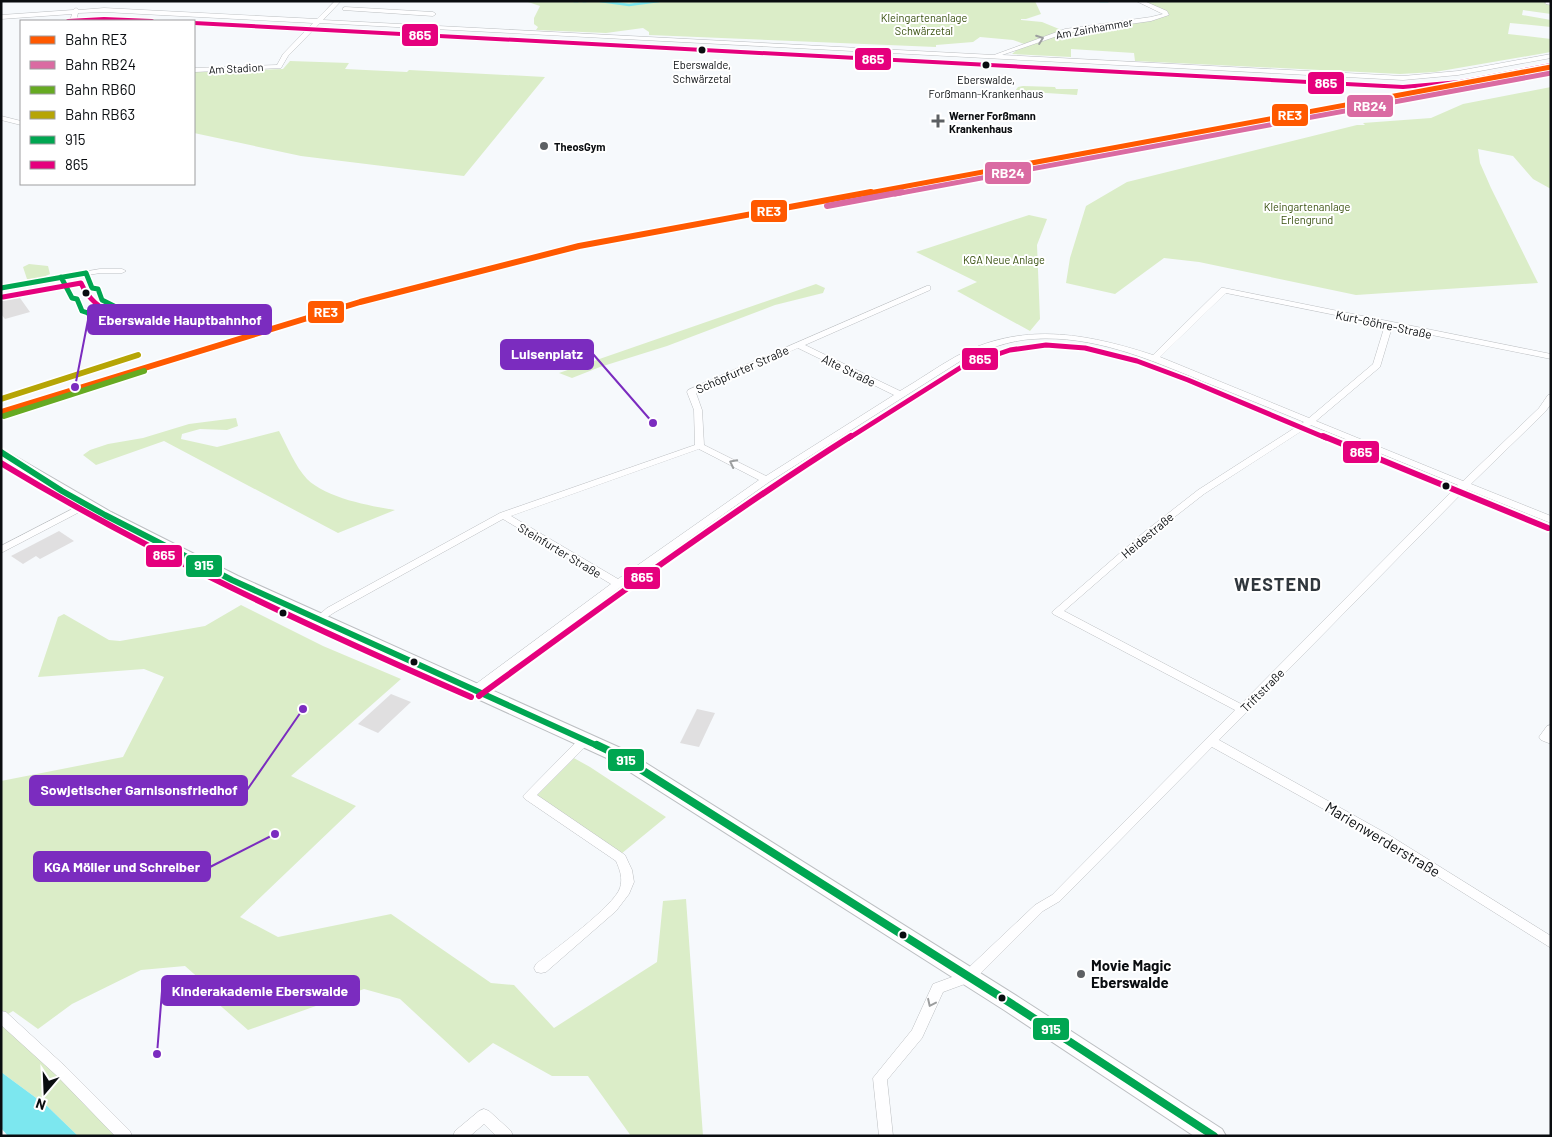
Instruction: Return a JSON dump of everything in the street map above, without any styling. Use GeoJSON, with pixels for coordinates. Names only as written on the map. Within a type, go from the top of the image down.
{"type":"FeatureCollection","features":[{"type":"Feature","properties":{"kind":"main road"},"geometry":{"type":"LineString","coordinates":[[1,452],[86,505],[191,560],[318,620],[618,755],[1214,1136]]}},
{"type":"Feature","properties":{"kind":"street","name":"Am Stadion"},"geometry":{"type":"LineString","coordinates":[[195,70],[279,67],[285,55],[338,1]]}},
{"type":"Feature","properties":{"kind":"street","name":"Am Zainhammer"},"geometry":{"type":"LineString","coordinates":[[995,56],[1062,32],[1151,19],[1166,14],[1139,1]]}},
{"type":"Feature","properties":{"kind":"street"},"geometry":{"type":"LineString","coordinates":[[345,9],[433,14]]}},
{"type":"Feature","properties":{"kind":"street"},"geometry":{"type":"LineString","coordinates":[[4,10],[1,17],[76,10],[104,10],[1403,78],[1458,73],[1551,56]]}},
{"type":"Feature","properties":{"kind":"street"},"geometry":{"type":"LineString","coordinates":[[73,20],[76,10]]}},
{"type":"Feature","properties":{"kind":"street"},"geometry":{"type":"LineString","coordinates":[[389,25],[401,12]]}},
{"type":"Feature","properties":{"kind":"street"},"geometry":{"type":"LineString","coordinates":[[1,118],[20,123]]}},
{"type":"Feature","properties":{"kind":"street"},"geometry":{"type":"LineString","coordinates":[[1,288],[106,270],[122,271]]}},
{"type":"Feature","properties":{"kind":"street","name":"Schöpfurter Straße"},"geometry":{"type":"LineString","coordinates":[[700,446],[698,410],[691,392],[928,288]]}},
{"type":"Feature","properties":{"kind":"street","name":"Kurt-Göhre-Straße"},"geometry":{"type":"LineString","coordinates":[[1154,358],[1224,290],[1551,357]]}},
{"type":"Feature","properties":{"kind":"street","name":"Heidestraße"},"geometry":{"type":"LineString","coordinates":[[1242,709],[1057,612],[1146,535],[1201,492],[1310,422],[1377,365],[1389,325]]}},
{"type":"Feature","properties":{"kind":"street"},"geometry":{"type":"LineString","coordinates":[[474,689],[618,584],[766,480],[959,358],[983,346],[1020,338],[1064,335],[1088,338],[1154,358],[1551,520]]}},
{"type":"Feature","properties":{"kind":"street","name":"Alte Straße"},"geometry":{"type":"LineString","coordinates":[[798,344],[900,395]]}},
{"type":"Feature","properties":{"kind":"street","name":"Triftstraße"},"geometry":{"type":"LineString","coordinates":[[968,977],[1039,908],[1056,898],[1464,485],[1542,410],[1551,398]]}},
{"type":"Feature","properties":{"kind":"street"},"geometry":{"type":"LineString","coordinates":[[318,620],[331,610],[503,515],[700,446],[766,480]]}},
{"type":"Feature","properties":{"kind":"street"},"geometry":{"type":"LineString","coordinates":[[1,550],[86,505]]}},
{"type":"Feature","properties":{"kind":"street","name":"Steinfurter Straße"},"geometry":{"type":"LineString","coordinates":[[503,515],[618,584]]}},
{"type":"Feature","properties":{"kind":"street"},"geometry":{"type":"LineString","coordinates":[[541,968],[604,915],[624,893],[629,874],[621,858],[529,796],[586,739]]}},
{"type":"Feature","properties":{"kind":"street","name":"Marienwerderstraße"},"geometry":{"type":"LineString","coordinates":[[1211,741],[1385,838],[1551,943]]}},
{"type":"Feature","properties":{"kind":"street"},"geometry":{"type":"LineString","coordinates":[[886,1136],[880,1078],[917,1034],[938,988],[968,977]]}},
{"type":"Feature","properties":{"kind":"street"},"geometry":{"type":"LineString","coordinates":[[1,1016],[61,1071],[125,1136]]}},
{"type":"Feature","properties":{"kind":"street"},"geometry":{"type":"LineString","coordinates":[[460,1136],[484,1115],[506,1136]]}},
{"type":"Feature","properties":{"kind":"green space","name":"Kleingartenanlage Schwärzetal"},"geometry":{"type":"Polygon","coordinates":[[[525,1],[1035,1],[1041,14],[1021,20],[1042,22],[1064,31],[1024,44],[1013,40],[980,37],[973,42],[936,45],[936,47],[649,35],[649,32],[643,28],[606,33],[536,30],[538,27],[534,24],[534,18],[540,6],[525,1]]]}},
{"type":"Feature","properties":{"kind":"green space"},"geometry":{"type":"Polygon","coordinates":[[[1141,1],[1551,1],[1551,14],[1523,10],[1522,15],[1551,20],[1551,27],[1510,23],[1508,34],[1551,39],[1551,52],[1435,72],[1400,74],[1135,61],[1134,53],[1071,49],[1071,57],[1012,54],[1018,49],[1066,32],[1168,15],[1141,1]]]}},
{"type":"Feature","properties":{"kind":"green space"},"geometry":{"type":"Polygon","coordinates":[[[290,61],[349,63],[345,69],[407,72],[409,70],[545,77],[464,176],[301,156],[195,133],[195,72],[283,69],[290,61]]]}},
{"type":"Feature","properties":{"kind":"green space"},"geometry":{"type":"Polygon","coordinates":[[[1018,87],[1078,89],[1077,95],[1015,91],[1018,87]]]}},
{"type":"Feature","properties":{"kind":"green space","name":"Kleingartenanlage Erlengrund"},"geometry":{"type":"Polygon","coordinates":[[[1551,87],[1551,189],[1533,179],[1513,156],[1478,149],[1480,163],[1491,188],[1538,283],[1356,295],[1199,262],[1164,258],[1115,294],[1066,283],[1070,258],[1086,206],[1127,182],[1357,125],[1365,125],[1363,123],[1431,118],[1463,104],[1551,87]]]}},
{"type":"Feature","properties":{"kind":"green space","name":"KGA Neue Anlage"},"geometry":{"type":"Polygon","coordinates":[[[1029,215],[1047,219],[1037,245],[1040,319],[1030,331],[957,291],[977,282],[916,252],[1029,215]]]}},
{"type":"Feature","properties":{"kind":"green space"},"geometry":{"type":"Polygon","coordinates":[[[29,264],[48,266],[50,274],[39,279],[27,279],[23,267],[29,264]]]}},
{"type":"Feature","properties":{"kind":"green space"},"geometry":{"type":"Polygon","coordinates":[[[816,284],[825,288],[823,293],[775,305],[667,346],[572,378],[559,373],[816,284]]]}},
{"type":"Feature","properties":{"kind":"green space"},"geometry":{"type":"Polygon","coordinates":[[[236,418],[238,426],[227,430],[200,429],[182,434],[181,439],[217,447],[279,431],[299,468],[315,486],[349,500],[395,510],[338,533],[164,441],[96,465],[83,455],[90,450],[108,444],[143,438],[189,424],[236,418]]]}},
{"type":"Feature","properties":{"kind":"green space"},"geometry":{"type":"Polygon","coordinates":[[[241,605],[323,646],[401,679],[291,776],[356,806],[240,917],[278,937],[391,914],[491,983],[514,985],[554,1028],[657,962],[663,901],[686,899],[703,1136],[631,1136],[588,1076],[552,1076],[493,1043],[469,1063],[400,999],[364,989],[248,1030],[215,1001],[219,996],[185,966],[141,970],[72,1004],[38,1029],[13,1011],[3,1017],[125,1136],[78,1136],[47,1106],[1,1072],[1,781],[123,757],[164,677],[144,669],[38,677],[58,617],[64,614],[109,640],[120,641],[205,626],[241,605]]]}},
{"type":"Feature","properties":{"kind":"green space"},"geometry":{"type":"Polygon","coordinates":[[[572,757],[666,817],[621,854],[540,799],[535,793],[572,757]]]}},
{"type":"Feature","properties":{"kind":"water"},"geometry":{"type":"Polygon","coordinates":[[[1,1072],[47,1106],[78,1136],[8,1136],[1,1128],[1,1072]]]}},
{"type":"Feature","properties":{"kind":"building"},"geometry":{"type":"Polygon","coordinates":[[[15,291],[30,312],[5,319],[1,314],[1,294],[15,291]]]}},
{"type":"Feature","properties":{"kind":"building"},"geometry":{"type":"Polygon","coordinates":[[[59,531],[74,541],[40,559],[36,556],[23,564],[11,556],[59,531]]]}},
{"type":"Feature","properties":{"kind":"building"},"geometry":{"type":"Polygon","coordinates":[[[391,694],[411,702],[378,733],[358,724],[391,694]]]}},
{"type":"Feature","properties":{"kind":"building"},"geometry":{"type":"Polygon","coordinates":[[[697,709],[715,713],[699,747],[680,743],[697,709]]]}},
{"type":"Feature","properties":{"kind":"waterway"},"geometry":{"type":"LineString","coordinates":[[600,1],[629,5],[659,1]]}},
{"type":"Feature","properties":{"kind":"waterway"},"geometry":{"type":"LineString","coordinates":[[1100,1],[1108,1]]}},
{"type":"Feature","properties":{"kind":"rail line","name":"RE3"},"geometry":{"type":"LineString","coordinates":[[1,412],[360,302],[579,246],[1551,67]]}},
{"type":"Feature","properties":{"kind":"rail line","name":"RB24"},"geometry":{"type":"LineString","coordinates":[[827,206],[1551,73]]}},
{"type":"Feature","properties":{"kind":"rail line","name":"RB63"},"geometry":{"type":"LineString","coordinates":[[1,399],[138,355]]}},
{"type":"Feature","properties":{"kind":"rail line","name":"RB60"},"geometry":{"type":"LineString","coordinates":[[4,416],[144,371]]}},
{"type":"Feature","properties":{"kind":"transit line","name":"865"},"geometry":{"type":"LineString","coordinates":[[86,20],[128,20]]}},
{"type":"Feature","properties":{"kind":"transit line","name":"865"},"geometry":{"type":"LineString","coordinates":[[195,23],[1403,87],[1460,82],[1551,65]]}},
{"type":"Feature","properties":{"kind":"transit line","name":"915"},"geometry":{"type":"LineString","coordinates":[[61,277],[72,298],[77,299],[82,311],[88,313],[96,324],[114,325],[131,317],[128,313],[102,300],[98,289],[92,288],[86,273]]}},
{"type":"Feature","properties":{"kind":"transit line","name":"915"},"geometry":{"type":"LineString","coordinates":[[1,288],[86,273]]}},
{"type":"Feature","properties":{"kind":"transit line","name":"865"},"geometry":{"type":"LineString","coordinates":[[3,297],[81,283],[94,303],[115,316],[104,317],[98,314]]}},
{"type":"Feature","properties":{"kind":"transit line","name":"865"},"geometry":{"type":"LineString","coordinates":[[479,696],[623,591],[771,487],[963,366],[998,353],[1034,345],[1085,348],[1137,361],[1163,370],[1548,528]]}},
{"type":"Feature","properties":{"kind":"transit line","name":"915"},"geometry":{"type":"LineString","coordinates":[[1,452],[62,491],[105,515],[232,580],[618,755],[1012,1004],[1214,1136]]}},
{"type":"Feature","properties":{"kind":"transit line","name":"865"},"geometry":{"type":"LineString","coordinates":[[1,463],[57,497],[172,560],[290,617],[471,697]]}},
{"type":"Feature","properties":{"kind":"place","name":"Eberswalde, Schwärzetal"},"geometry":{"type":"Point","coordinates":[702,50]}},
{"type":"Feature","properties":{"kind":"place","name":"Eberswalde, Forßmann-Krankenhaus"},"geometry":{"type":"Point","coordinates":[986,65]}},
{"type":"Feature","properties":{"kind":"place","name":"Werner Forßmann Krankenhaus"},"geometry":{"type":"Point","coordinates":[938,121]}},
{"type":"Feature","properties":{"kind":"place","name":"TheosGym"},"geometry":{"type":"Point","coordinates":[544,146]}},
{"type":"Feature","properties":{"kind":"place","name":"Eberswalde Hauptbahnhof"},"geometry":{"type":"Point","coordinates":[75,387]}},
{"type":"Feature","properties":{"kind":"place","name":"Luisenplatz"},"geometry":{"type":"Point","coordinates":[653,423]}},
{"type":"Feature","properties":{"kind":"place","name":"Sowjetischer Garnisonsfriedhof"},"geometry":{"type":"Point","coordinates":[303,709]}},
{"type":"Feature","properties":{"kind":"place","name":"KGA Möller und Schreiber"},"geometry":{"type":"Point","coordinates":[275,834]}},
{"type":"Feature","properties":{"kind":"place","name":"Movie Magic Eberswalde"},"geometry":{"type":"Point","coordinates":[1081,974]}},
{"type":"Feature","properties":{"kind":"place","name":"Kinderakademie Eberswalde"},"geometry":{"type":"Point","coordinates":[157,1054]}},
{"type":"Feature","properties":{"kind":"district","name":"WESTEND"},"geometry":{"type":"Point","coordinates":[1278,584]}}]}
